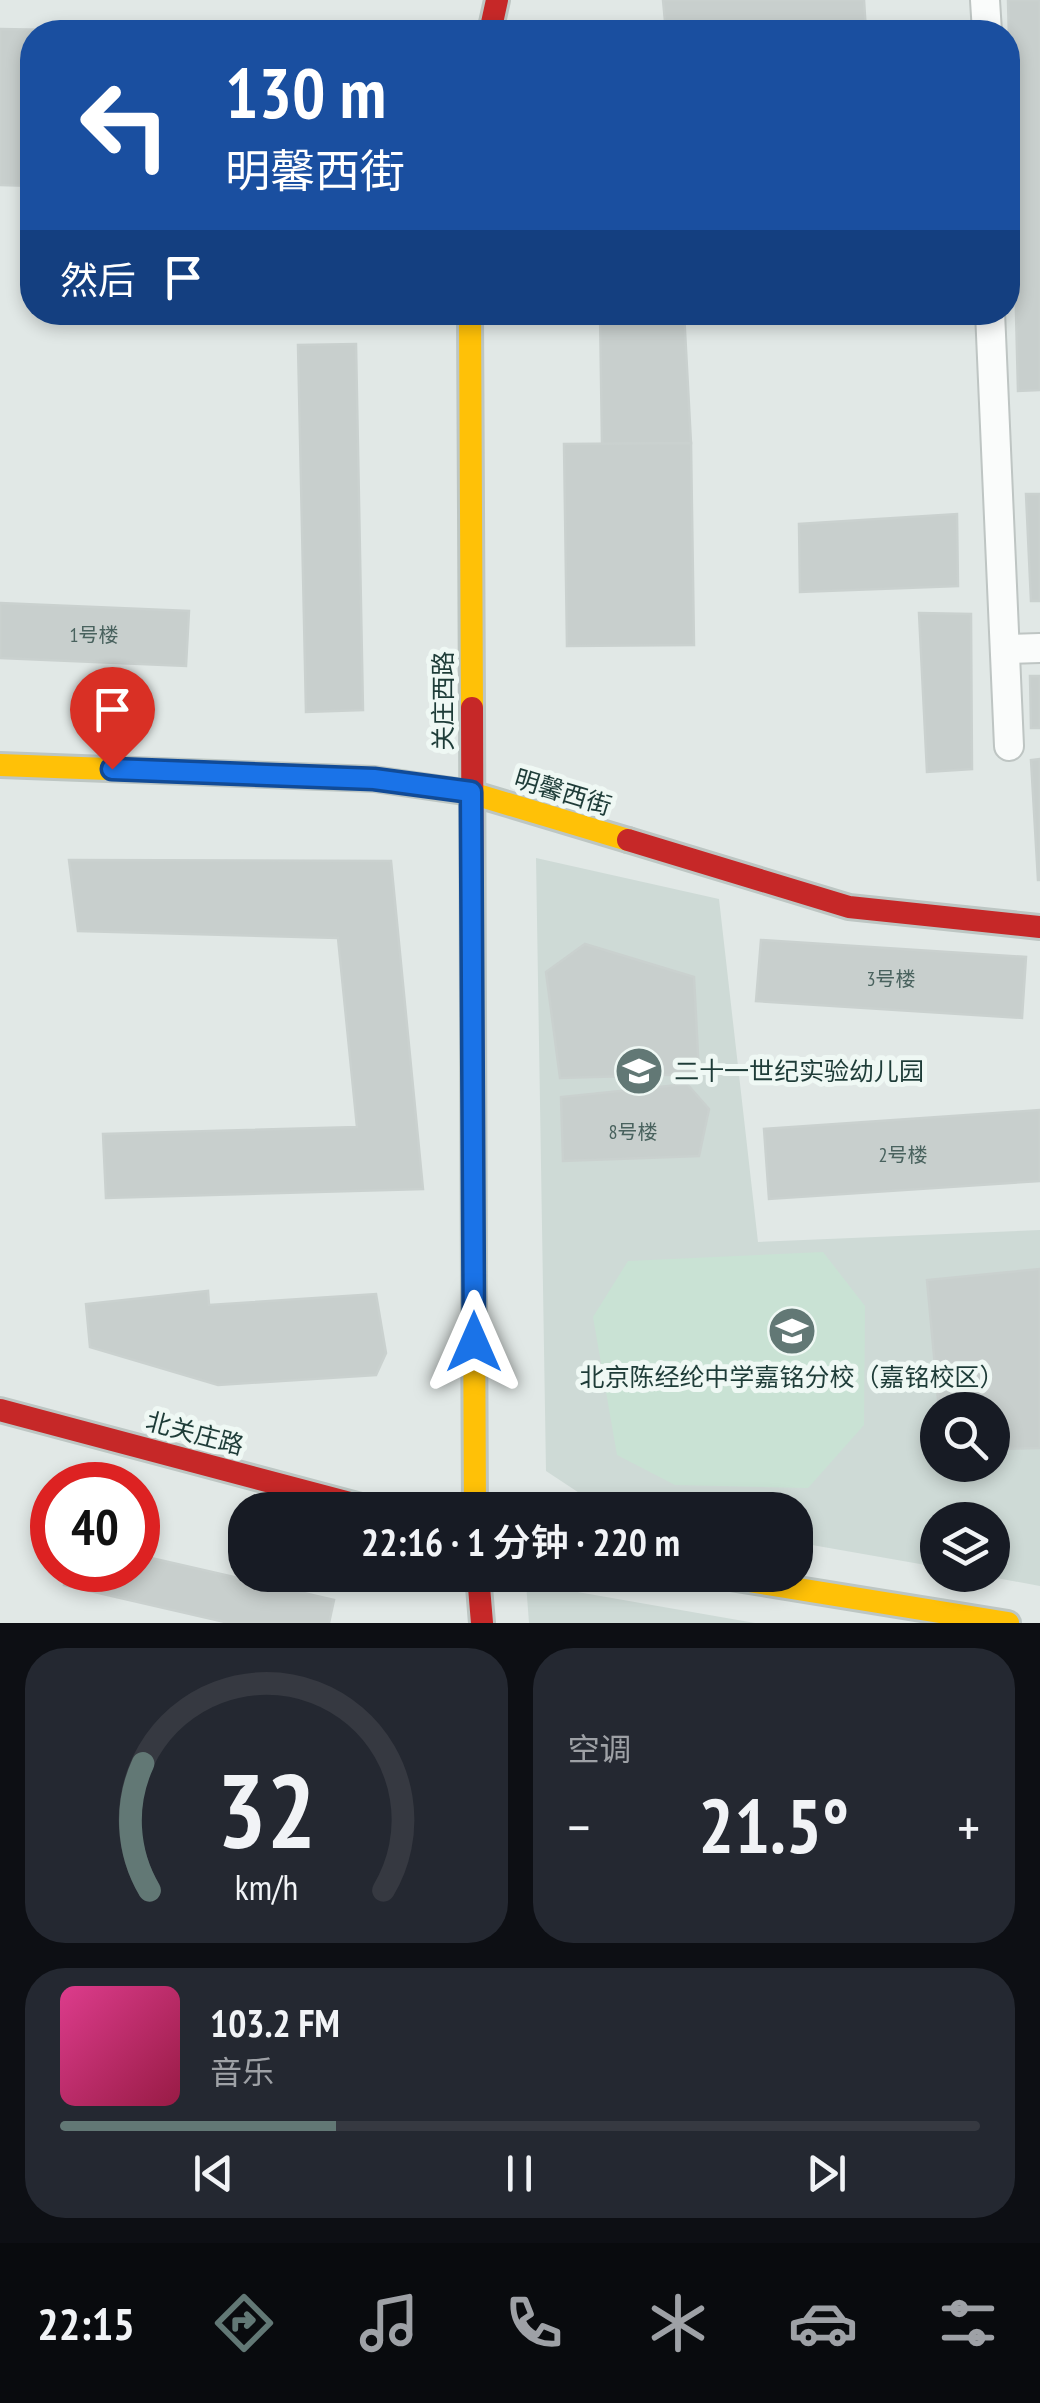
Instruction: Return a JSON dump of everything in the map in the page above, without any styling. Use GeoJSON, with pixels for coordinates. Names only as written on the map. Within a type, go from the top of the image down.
{"type":"FeatureCollection","features":[{"type":"Feature","properties":{"kind":"street","name":"关庄西路"},"geometry":{"type":"LineString","coordinates":[[470,325],[475,1492]]}},
{"type":"Feature","properties":{"kind":"street"},"geometry":{"type":"LineString","coordinates":[[991,325],[1009,746]]}},
{"type":"Feature","properties":{"kind":"street"},"geometry":{"type":"LineString","coordinates":[[1006,650],[1040,648]]}},
{"type":"Feature","properties":{"kind":"street","name":"明馨西街"},"geometry":{"type":"LineString","coordinates":[[0,765],[374,779],[471,792],[849,907],[1040,927]]}},
{"type":"Feature","properties":{"kind":"street","name":"北关庄路"},"geometry":{"type":"LineString","coordinates":[[0,1410],[308,1492]]}},
{"type":"Feature","properties":{"kind":"street"},"geometry":{"type":"LineString","coordinates":[[813,1591],[1008,1623]]}},
{"type":"Feature","properties":{"kind":"street"},"geometry":{"type":"LineString","coordinates":[[479,1592],[482,1623]]}},
{"type":"Feature","properties":{"kind":"shaded area","name":"北京陈经纶中学嘉铭分校（嘉铭校区）"},"geometry":{"type":"Polygon","coordinates":[[[536,858],[719,899],[758,1242],[1040,1230],[1040,1586],[1010,1580],[1010,1502],[920,1502],[920,1564],[813,1545],[813,1492],[578,1492],[546,1471],[536,858]]]}},
{"type":"Feature","properties":{"kind":"shaded area"},"geometry":{"type":"Polygon","coordinates":[[[527,1592],[578,1592],[755,1623],[529,1623],[527,1592]]]}},
{"type":"Feature","properties":{"kind":"green space"},"geometry":{"type":"Polygon","coordinates":[[[823,1252],[865,1306],[864,1425],[808,1488],[675,1485],[617,1455],[593,1317],[628,1261],[823,1252]]]}},
{"type":"Feature","properties":{"kind":"building"},"geometry":{"type":"Polygon","coordinates":[[[663,0],[864,0],[865,20],[665,20],[663,0]]]}},
{"type":"Feature","properties":{"kind":"building"},"geometry":{"type":"Polygon","coordinates":[[[1008,0],[1040,0],[1040,390],[1018,391],[1020,20],[1009,20],[1008,0]]]}},
{"type":"Feature","properties":{"kind":"building"},"geometry":{"type":"Polygon","coordinates":[[[0,29],[20,29],[20,186],[0,185],[0,29]]]}},
{"type":"Feature","properties":{"kind":"building"},"geometry":{"type":"Polygon","coordinates":[[[600,325],[685,325],[691,443],[602,444],[600,325]]]}},
{"type":"Feature","properties":{"kind":"building"},"geometry":{"type":"Polygon","coordinates":[[[356,344],[363,710],[306,712],[298,345],[356,344]]]}},
{"type":"Feature","properties":{"kind":"building"},"geometry":{"type":"Polygon","coordinates":[[[691,443],[694,645],[567,646],[564,444],[691,443]]]}},
{"type":"Feature","properties":{"kind":"building"},"geometry":{"type":"Polygon","coordinates":[[[1026,494],[1040,494],[1040,601],[1031,601],[1026,494]]]}},
{"type":"Feature","properties":{"kind":"building"},"geometry":{"type":"Polygon","coordinates":[[[957,514],[958,586],[800,592],[799,524],[957,514]]]}},
{"type":"Feature","properties":{"kind":"building"},"geometry":{"type":"Polygon","coordinates":[[[0,603],[189,611],[186,666],[0,658],[0,603]]]}},
{"type":"Feature","properties":{"kind":"building"},"geometry":{"type":"Polygon","coordinates":[[[919,613],[971,614],[972,769],[927,772],[919,613]]]}},
{"type":"Feature","properties":{"kind":"building"},"geometry":{"type":"Polygon","coordinates":[[[1030,676],[1040,676],[1040,728],[1031,728],[1030,676]]]}},
{"type":"Feature","properties":{"kind":"building"},"geometry":{"type":"Polygon","coordinates":[[[1040,759],[1040,880],[1038,880],[1031,760],[1040,759]]]}},
{"type":"Feature","properties":{"kind":"building"},"geometry":{"type":"Polygon","coordinates":[[[69,860],[391,861],[423,1189],[106,1198],[103,1134],[357,1127],[338,938],[78,931],[69,860]]]}},
{"type":"Feature","properties":{"kind":"building"},"geometry":{"type":"Polygon","coordinates":[[[761,940],[1026,957],[1022,1018],[756,1001],[761,940]]]}},
{"type":"Feature","properties":{"kind":"building"},"geometry":{"type":"Polygon","coordinates":[[[585,944],[694,977],[699,1074],[560,1078],[546,972],[585,944]]]}},
{"type":"Feature","properties":{"kind":"building"},"geometry":{"type":"Polygon","coordinates":[[[687,1084],[709,1109],[699,1156],[563,1161],[561,1097],[687,1084]]]}},
{"type":"Feature","properties":{"kind":"building"},"geometry":{"type":"Polygon","coordinates":[[[1040,1110],[1040,1181],[769,1199],[764,1129],[1040,1110]]]}},
{"type":"Feature","properties":{"kind":"building"},"geometry":{"type":"Polygon","coordinates":[[[1040,1269],[1040,1448],[1010,1449],[1010,1392],[937,1392],[927,1280],[1040,1269]]]}},
{"type":"Feature","properties":{"kind":"building"},"geometry":{"type":"Polygon","coordinates":[[[208,1291],[209,1305],[376,1294],[386,1353],[376,1375],[218,1385],[90,1347],[86,1304],[208,1291]]]}},
{"type":"Feature","properties":{"kind":"building"},"geometry":{"type":"Polygon","coordinates":[[[160,1560],[228,1576],[228,1592],[299,1592],[334,1600],[329,1623],[229,1623],[94,1592],[160,1592],[160,1560]]]}},
{"type":"Feature","properties":{"kind":"traffic: slow"},"geometry":{"type":"LineString","coordinates":[[470,325],[472,708]]}},
{"type":"Feature","properties":{"kind":"traffic: slow"},"geometry":{"type":"LineString","coordinates":[[0,765],[374,779],[471,793],[628,840]]}},
{"type":"Feature","properties":{"kind":"traffic: slow"},"geometry":{"type":"LineString","coordinates":[[474,1300],[475,1492]]}},
{"type":"Feature","properties":{"kind":"traffic: slow"},"geometry":{"type":"LineString","coordinates":[[813,1591],[1008,1623]]}},
{"type":"Feature","properties":{"kind":"traffic: jam"},"geometry":{"type":"LineString","coordinates":[[493,20],[497,0]]}},
{"type":"Feature","properties":{"kind":"traffic: jam"},"geometry":{"type":"LineString","coordinates":[[472,708],[474,1300]]}},
{"type":"Feature","properties":{"kind":"traffic: jam"},"geometry":{"type":"LineString","coordinates":[[628,840],[849,907],[1040,927]]}},
{"type":"Feature","properties":{"kind":"traffic: jam"},"geometry":{"type":"LineString","coordinates":[[0,1410],[308,1492]]}},
{"type":"Feature","properties":{"kind":"traffic: jam"},"geometry":{"type":"LineString","coordinates":[[479,1592],[482,1623]]}},
{"type":"Feature","properties":{"kind":"place","name":"二十一世纪实验幼儿园"},"geometry":{"type":"Point","coordinates":[639,1071]}},
{"type":"Feature","properties":{"kind":"place","name":"北京陈经纶中学嘉铭分校（嘉铭校区）"},"geometry":{"type":"Point","coordinates":[792,1331]}},
{"type":"Feature","properties":{"kind":"route"},"geometry":{"type":"LineString","coordinates":[[112,769],[374,779],[471,792],[474,1342]]}}]}
